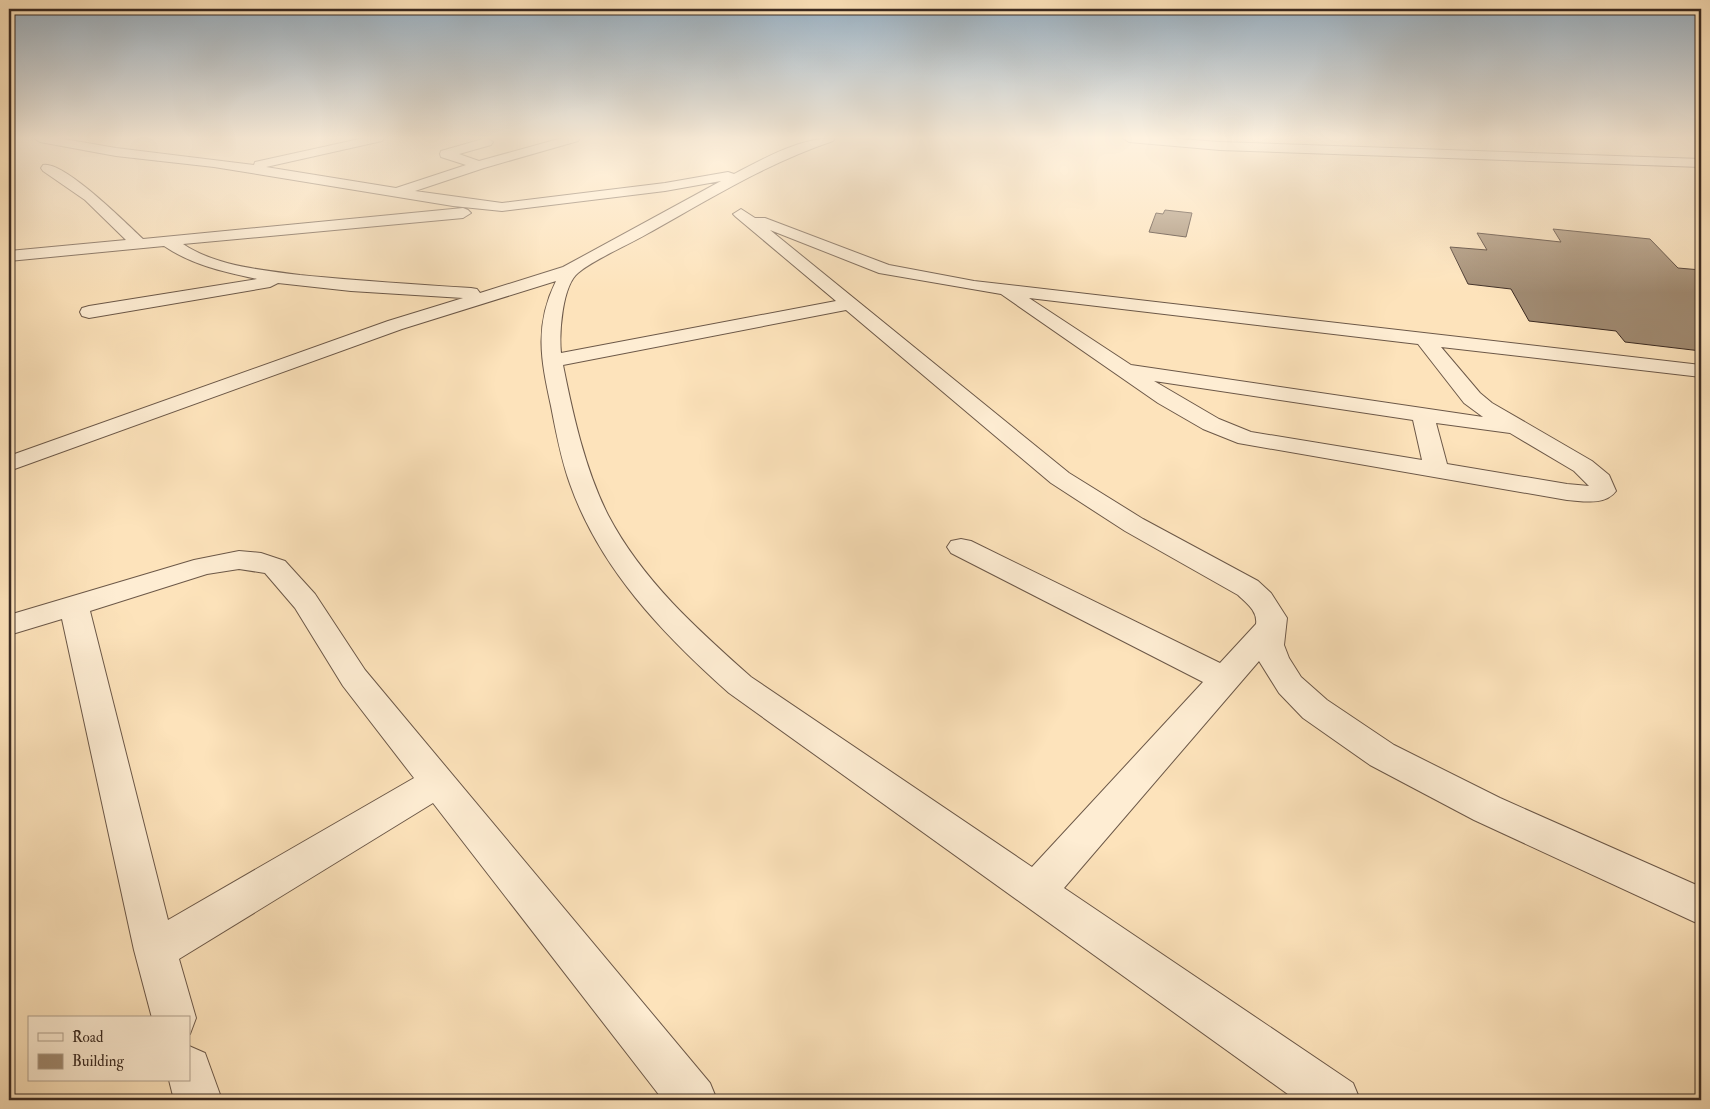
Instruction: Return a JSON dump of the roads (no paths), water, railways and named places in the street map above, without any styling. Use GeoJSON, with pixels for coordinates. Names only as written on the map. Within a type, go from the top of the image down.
{"type":"FeatureCollection","features":[{"type":"Feature","properties":{"kind":"street"},"geometry":{"type":"LineString","coordinates":[[80,190],[90,197],[137,242]]}},
{"type":"Feature","properties":{"kind":"street"},"geometry":{"type":"LineString","coordinates":[[384,190],[502,207]]}},
{"type":"Feature","properties":{"kind":"street"},"geometry":{"type":"LineString","coordinates":[[398,192],[405,190]]}},
{"type":"Feature","properties":{"kind":"street"},"geometry":{"type":"LineString","coordinates":[[9,256],[137,242],[398,220],[643,190]]}},
{"type":"Feature","properties":{"kind":"street"},"geometry":{"type":"LineString","coordinates":[[9,464],[395,325],[569,271],[718,190]]}},
{"type":"Feature","properties":{"kind":"street"},"geometry":{"type":"LineString","coordinates":[[700,200],[885,269],[1004,290],[1424,337],[1701,371]]}},
{"type":"Feature","properties":{"kind":"street"},"geometry":{"type":"LineString","coordinates":[[741,214],[1060,478],[1134,525],[1248,588],[1261,600],[1272,618],[1269,645],[1274,660],[1290,685],[1315,709],[1382,755],[1487,809],[1701,906]]}},
{"type":"Feature","properties":{"kind":"street"},"geometry":{"type":"LineString","coordinates":[[165,240],[188,255],[233,269],[291,279],[419,291],[495,293]]}},
{"type":"Feature","properties":{"kind":"street"},"geometry":{"type":"LineString","coordinates":[[569,271],[552,311],[548,334],[568,433],[582,484],[598,521],[656,605],[698,648],[740,685],[1336,1100]]}},
{"type":"Feature","properties":{"kind":"street"},"geometry":{"type":"LineString","coordinates":[[89,312],[291,279]]}},
{"type":"Feature","properties":{"kind":"street"},"geometry":{"type":"LineString","coordinates":[[1004,290],[1123,370],[1211,424],[1246,438],[1567,492],[1591,494],[1603,491],[1600,480],[1582,466],[1472,398],[1424,337]]}},
{"type":"Feature","properties":{"kind":"street"},"geometry":{"type":"LineString","coordinates":[[553,361],[851,304]]}},
{"type":"Feature","properties":{"kind":"street"},"geometry":{"type":"LineString","coordinates":[[1123,370],[1520,429]]}},
{"type":"Feature","properties":{"kind":"street"},"geometry":{"type":"LineString","coordinates":[[1423,414],[1436,470]]}},
{"type":"Feature","properties":{"kind":"street"},"geometry":{"type":"LineString","coordinates":[[961,548],[1224,679]]}},
{"type":"Feature","properties":{"kind":"street"},"geometry":{"type":"LineString","coordinates":[[9,625],[74,604],[213,565],[239,560],[261,562],[275,567],[305,601],[354,678],[692,1100]]}},
{"type":"Feature","properties":{"kind":"street"},"geometry":{"type":"LineString","coordinates":[[74,604],[155,950],[173,1016]]}},
{"type":"Feature","properties":{"kind":"street"},"geometry":{"type":"LineString","coordinates":[[1035,892],[1270,628]]}},
{"type":"Feature","properties":{"kind":"street"},"geometry":{"type":"LineString","coordinates":[[155,950],[437,782]]}},
{"type":"Feature","properties":{"kind":"street"},"geometry":{"type":"LineString","coordinates":[[190,1072],[198,1100]]}}]}
